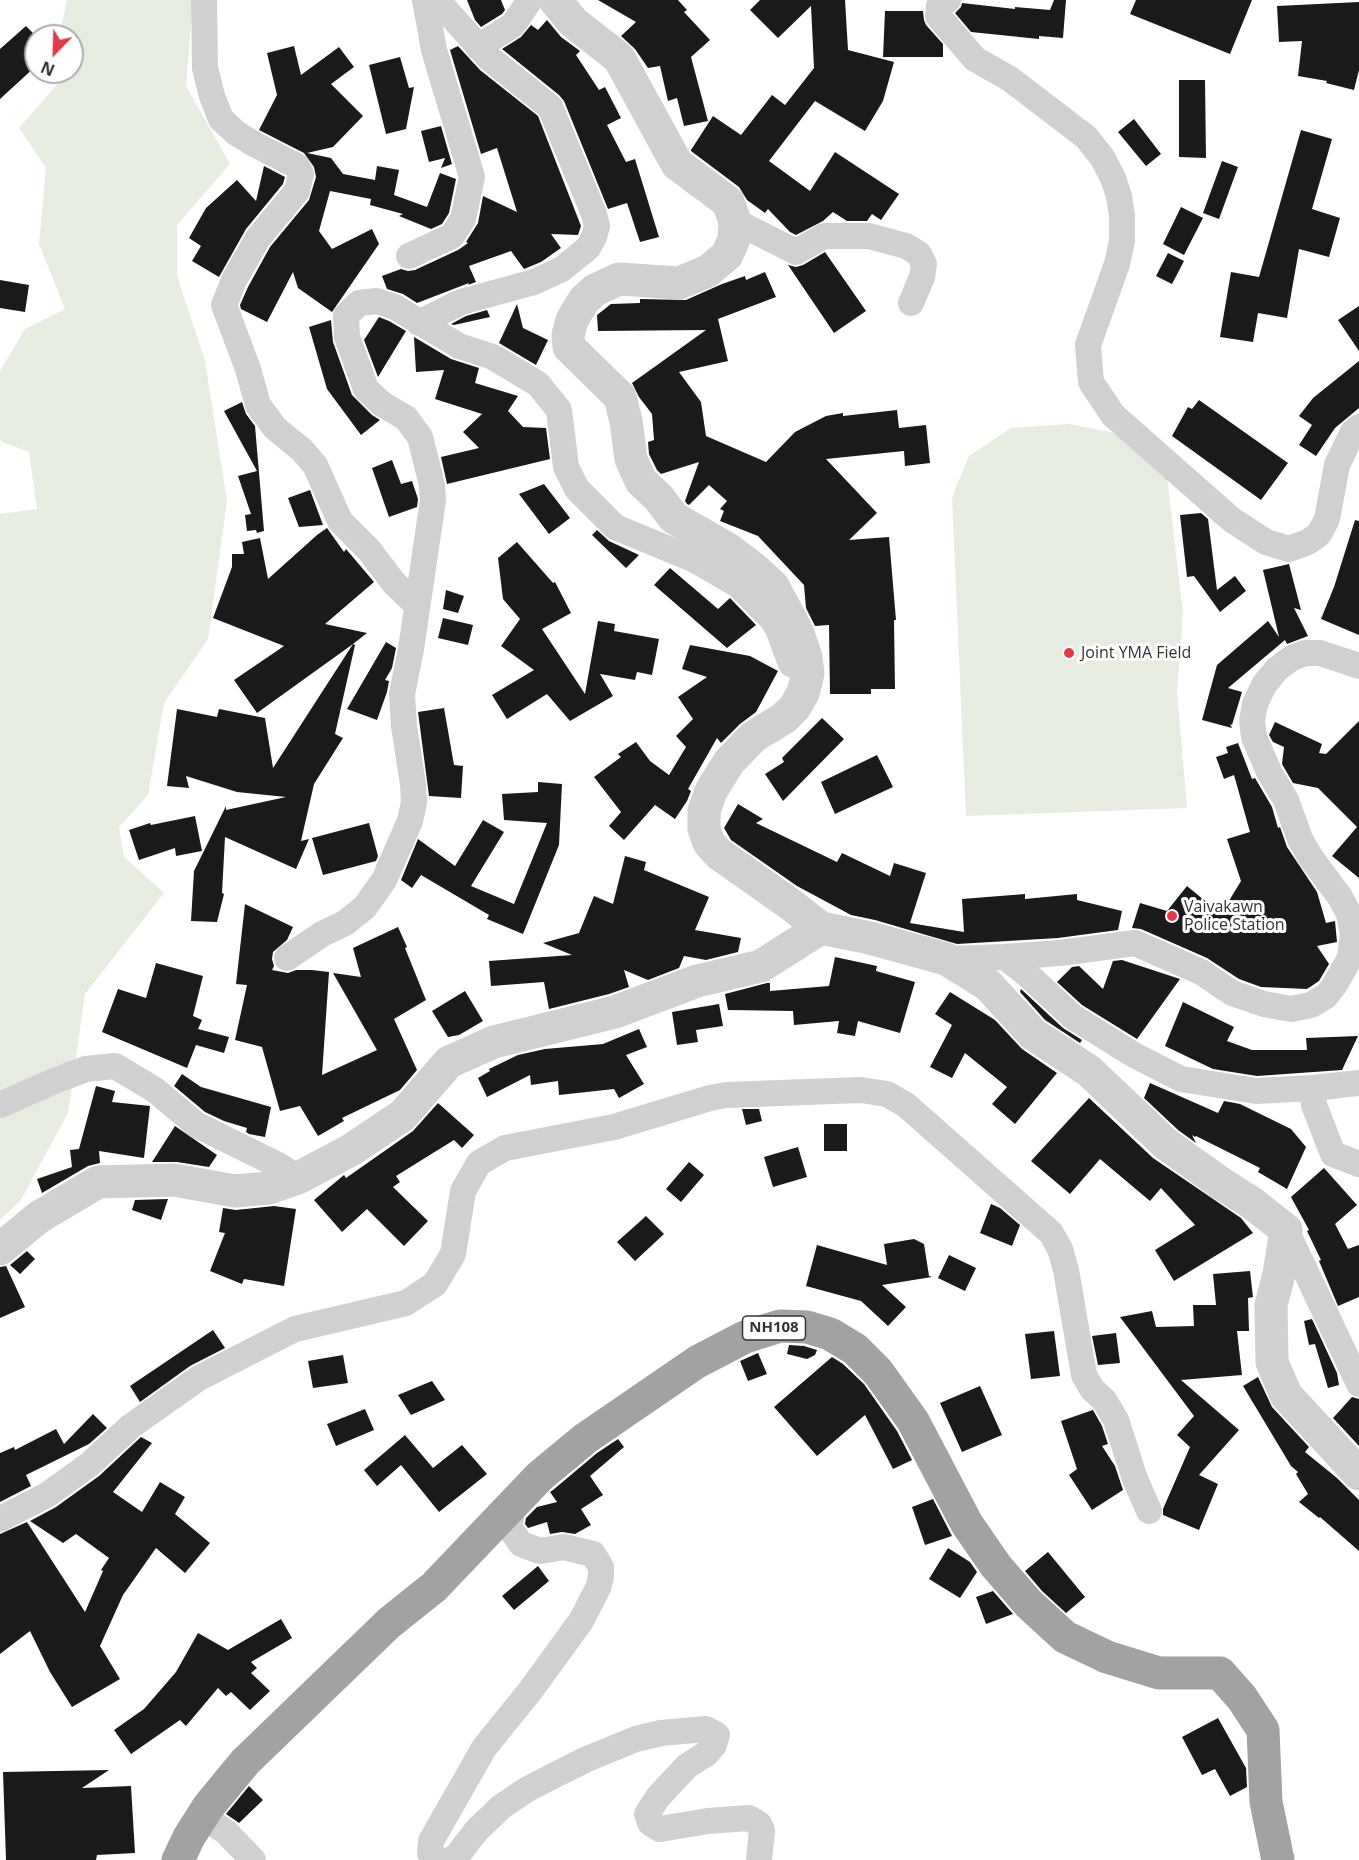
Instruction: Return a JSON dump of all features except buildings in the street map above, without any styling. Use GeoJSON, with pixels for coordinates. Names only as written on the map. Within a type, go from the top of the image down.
{"type":"FeatureCollection","features":[{"type":"Feature","properties":{"kind":"highway","name":"NH108"},"geometry":{"type":"LineString","coordinates":[[178,1860],[202,1816],[224,1785],[245,1762],[389,1623],[434,1587],[540,1476],[586,1438],[671,1380],[745,1337],[780,1326],[807,1327],[830,1334],[855,1349],[878,1372],[913,1421],[967,1524],[984,1549],[1029,1604],[1065,1637],[1107,1657],[1159,1673],[1220,1673],[1242,1698],[1263,1730],[1266,1802],[1278,1860]]}},
{"type":"Feature","properties":{"kind":"street"},"geometry":{"type":"LineString","coordinates":[[204,0],[205,68],[220,119],[236,133],[254,144],[297,166],[301,174],[297,191],[258,238],[234,280],[224,305],[242,350],[258,405],[275,428],[302,450],[315,465],[340,521],[369,550],[394,583],[417,605]]}},
{"type":"Feature","properties":{"kind":"street"},"geometry":{"type":"LineString","coordinates":[[408,256],[452,236],[463,219],[472,177],[434,50],[425,0]]}},
{"type":"Feature","properties":{"kind":"street"},"geometry":{"type":"LineString","coordinates":[[419,324],[461,302],[534,282],[562,269],[588,248],[597,226],[550,107],[498,67],[437,0]]}},
{"type":"Feature","properties":{"kind":"street"},"geometry":{"type":"LineString","coordinates":[[948,0],[939,6],[938,16],[975,59],[1010,79],[1086,136],[1113,178],[1122,216],[1122,242],[1117,264],[1088,345],[1091,382],[1113,415],[1232,520],[1266,542],[1289,549],[1308,542],[1319,534],[1327,519],[1336,465],[1353,432],[1359,427]]}},
{"type":"Feature","properties":{"kind":"street"},"geometry":{"type":"LineString","coordinates":[[478,47],[547,1],[619,58],[677,164],[728,202],[735,221],[734,239],[727,255],[708,271],[679,283],[618,279],[595,290],[584,300],[572,320],[568,335],[569,347],[620,397],[631,459],[641,481],[658,497],[674,518],[728,549],[773,586],[797,631],[806,657],[808,674],[803,693],[795,707],[783,718],[753,737],[729,762],[711,792],[704,811],[704,829],[709,843],[720,854],[821,928],[870,938],[946,959],[988,985],[1033,1034],[1089,1071],[1166,1144],[1252,1203],[1286,1230],[1359,1384]]}},
{"type":"Feature","properties":{"kind":"street"},"geometry":{"type":"LineString","coordinates":[[735,221],[796,252],[824,236],[869,236],[906,246],[920,254],[924,264],[922,277],[911,303]]}},
{"type":"Feature","properties":{"kind":"street"},"geometry":{"type":"LineString","coordinates":[[287,958],[322,934],[345,923],[365,907],[384,880],[410,821],[414,802],[402,694],[433,500],[432,485],[420,437],[406,418],[382,404],[366,389],[347,337],[346,316],[359,303],[377,301],[395,308],[459,346],[493,357],[538,384],[559,410],[566,467],[585,497],[615,527],[695,560],[738,585],[772,619],[791,664],[807,669]]}},
{"type":"Feature","properties":{"kind":"street"},"geometry":{"type":"LineString","coordinates":[[946,959],[1060,953],[1135,942],[1201,972],[1232,993],[1264,1004],[1292,1009],[1311,1005],[1326,996],[1350,958],[1353,935],[1349,914],[1300,839],[1286,800],[1270,774],[1254,737],[1252,720],[1255,704],[1264,685],[1277,669],[1292,658],[1305,653],[1320,653],[1359,666]]}},
{"type":"Feature","properties":{"kind":"street"},"geometry":{"type":"LineString","coordinates":[[0,1249],[39,1217],[98,1182],[174,1180],[235,1191],[268,1188],[298,1178],[351,1150],[404,1115],[449,1062],[494,1042],[615,1012],[697,981],[761,966],[821,928]]}},
{"type":"Feature","properties":{"kind":"street"},"geometry":{"type":"LineString","coordinates":[[1005,957],[1073,1017],[1134,1055],[1180,1079],[1256,1091],[1359,1083]]}},
{"type":"Feature","properties":{"kind":"street"},"geometry":{"type":"LineString","coordinates":[[0,1105],[86,1069],[115,1066],[155,1090],[197,1125],[280,1166],[298,1178]]}},
{"type":"Feature","properties":{"kind":"street"},"geometry":{"type":"LineString","coordinates":[[1313,1088],[1314,1105],[1333,1154],[1359,1164]]}},
{"type":"Feature","properties":{"kind":"street"},"geometry":{"type":"LineString","coordinates":[[0,1519],[46,1495],[81,1470],[131,1426],[200,1378],[295,1329],[406,1303],[435,1284],[453,1254],[463,1191],[480,1163],[505,1148],[614,1127],[726,1095],[861,1090],[887,1094],[906,1105],[1051,1233],[1060,1249],[1066,1270],[1084,1375],[1092,1389],[1104,1400],[1116,1420],[1135,1479],[1149,1511]]}},
{"type":"Feature","properties":{"kind":"street"},"geometry":{"type":"LineString","coordinates":[[1286,1230],[1271,1305],[1272,1362],[1286,1395],[1359,1474]]}},
{"type":"Feature","properties":{"kind":"street"},"geometry":{"type":"LineString","coordinates":[[438,1860],[430,1853],[431,1840],[484,1748],[530,1691],[581,1621],[598,1588],[601,1577],[601,1567],[593,1554],[564,1547],[540,1551],[521,1544],[510,1527],[512,1503]]}},
{"type":"Feature","properties":{"kind":"street"},"geometry":{"type":"LineString","coordinates":[[450,1860],[456,1857],[477,1830],[501,1807],[526,1790],[553,1776],[636,1739],[661,1733],[706,1729],[717,1735],[714,1745],[706,1754],[680,1773],[658,1797],[647,1814],[650,1823],[660,1829],[708,1821],[749,1818],[759,1824],[762,1830],[759,1860]]}},
{"type":"Feature","properties":{"kind":"street"},"geometry":{"type":"LineString","coordinates":[[202,1816],[226,1832],[253,1860]]}},
{"type":"Feature","properties":{"kind":"shaded area"},"geometry":{"type":"Polygon","coordinates":[[[67,0],[193,0],[186,86],[230,164],[177,225],[177,276],[205,361],[227,501],[208,639],[164,703],[148,795],[119,827],[124,857],[164,893],[85,994],[68,1113],[21,1200],[0,1220],[0,514],[37,509],[29,452],[2,442],[0,439],[0,371],[25,329],[65,309],[39,244],[46,168],[19,128],[58,84],[84,84],[84,24],[62,24],[67,0]]]}},
{"type":"Feature","properties":{"kind":"shaded area","name":"Joint YMA Field"},"geometry":{"type":"Polygon","coordinates":[[[1069,424],[1131,436],[1167,476],[1183,614],[1177,692],[1187,808],[966,816],[952,497],[969,456],[1011,428],[1069,424]]]}},
{"type":"Feature","properties":{"kind":"place","name":"Joint YMA Field"},"geometry":{"type":"Point","coordinates":[1069,653]}},
{"type":"Feature","properties":{"kind":"place","name":"Vaivakawn Police Station"},"geometry":{"type":"Point","coordinates":[1172,916]}}]}
